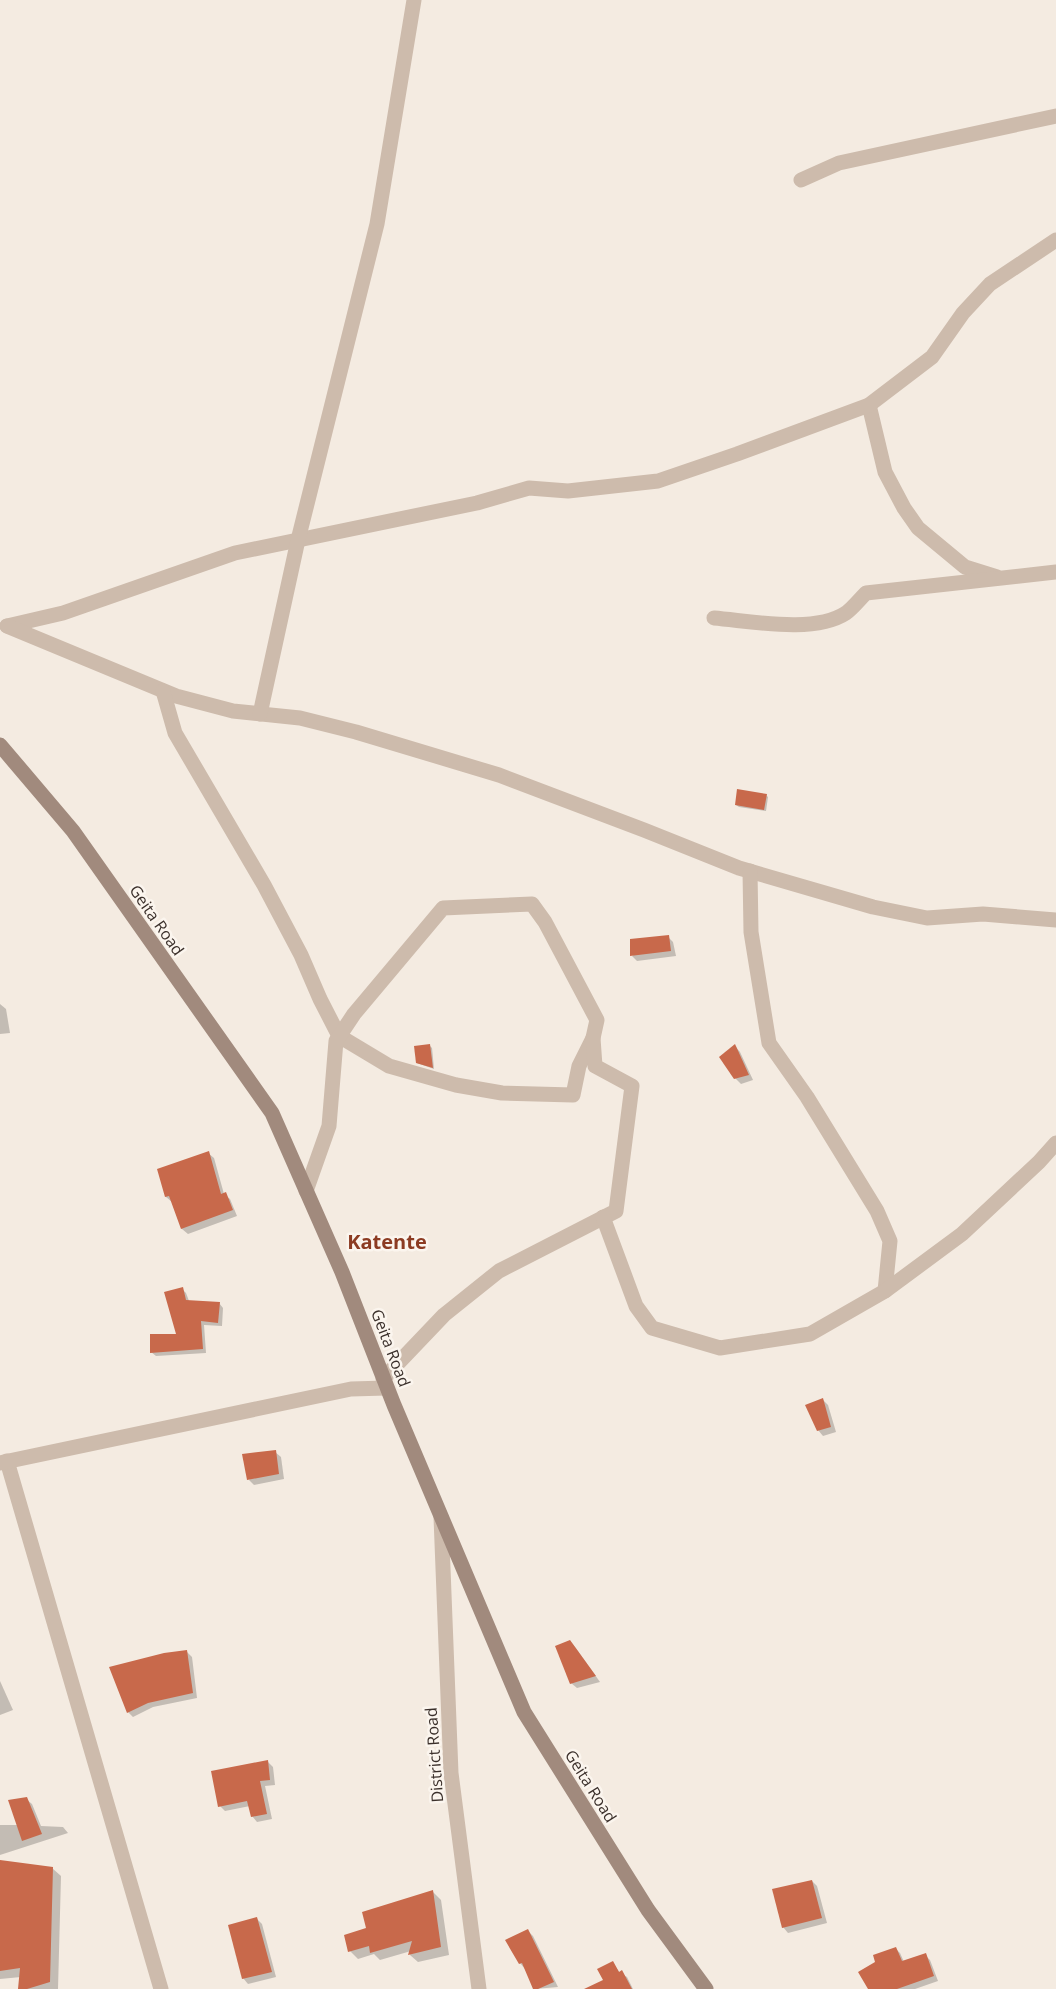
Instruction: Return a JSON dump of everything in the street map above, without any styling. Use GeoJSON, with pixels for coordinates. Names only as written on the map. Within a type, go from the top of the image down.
{"type":"FeatureCollection","features":[{"type":"Feature","properties":{"kind":"main road","name":"Geita Road"},"geometry":{"type":"LineString","coordinates":[[0,746],[73,831],[272,1113],[342,1272],[385,1383],[524,1712],[648,1910],[706,1989]]}},
{"type":"Feature","properties":{"kind":"street"},"geometry":{"type":"LineString","coordinates":[[260,714],[298,540],[377,224],[414,0]]}},
{"type":"Feature","properties":{"kind":"street"},"geometry":{"type":"LineString","coordinates":[[801,180],[839,163],[1056,116]]}},
{"type":"Feature","properties":{"kind":"street"},"geometry":{"type":"LineString","coordinates":[[4,625],[63,613],[235,554],[477,503],[529,488],[568,491],[658,481],[737,454],[869,405],[932,357],[963,313],[990,284],[1056,240]]}},
{"type":"Feature","properties":{"kind":"street"},"geometry":{"type":"LineString","coordinates":[[869,405],[885,472],[904,508],[918,528],[965,567],[1002,579]]}},
{"type":"Feature","properties":{"kind":"street"},"geometry":{"type":"LineString","coordinates":[[714,618],[780,624],[825,622],[847,613],[866,593],[1056,572]]}},
{"type":"Feature","properties":{"kind":"street"},"geometry":{"type":"LineString","coordinates":[[4,625],[176,696],[233,711],[300,718],[357,732],[499,775],[750,872],[873,907],[927,918],[983,914],[1056,920]]}},
{"type":"Feature","properties":{"kind":"street"},"geometry":{"type":"LineString","coordinates":[[163,691],[175,733],[264,885],[301,955],[339,1036],[389,1066],[456,1085],[502,1093],[573,1095],[579,1066],[593,1038],[597,1020],[545,922],[532,904],[443,908],[354,1014],[339,1036],[336,1041],[329,1126],[306,1191]]}},
{"type":"Feature","properties":{"kind":"street"},"geometry":{"type":"LineString","coordinates":[[750,872],[751,932],[769,1043],[807,1096],[878,1211],[890,1241],[885,1291]]}},
{"type":"Feature","properties":{"kind":"street"},"geometry":{"type":"LineString","coordinates":[[160,1989],[4,1462],[385,1383],[444,1315],[499,1271],[616,1211],[632,1086],[595,1066],[593,1038]]}},
{"type":"Feature","properties":{"kind":"street"},"geometry":{"type":"LineString","coordinates":[[603,1217],[636,1306],[652,1328],[720,1348],[810,1334],[885,1291],[962,1234],[1039,1162],[1056,1143]]}},
{"type":"Feature","properties":{"kind":"street","name":"District Road"},"geometry":{"type":"LineString","coordinates":[[441,1516],[451,1773],[479,1989]]}},
{"type":"Feature","properties":{"kind":"building"},"geometry":{"type":"Polygon","coordinates":[[[737,789],[767,794],[764,810],[735,805],[737,789]]]}},
{"type":"Feature","properties":{"kind":"building"},"geometry":{"type":"Polygon","coordinates":[[[669,935],[671,951],[630,956],[630,939],[669,935]]]}},
{"type":"Feature","properties":{"kind":"building"},"geometry":{"type":"Polygon","coordinates":[[[430,1044],[433,1068],[416,1063],[414,1046],[430,1044]]]}},
{"type":"Feature","properties":{"kind":"building"},"geometry":{"type":"Polygon","coordinates":[[[735,1044],[749,1075],[734,1079],[719,1057],[735,1044]]]}},
{"type":"Feature","properties":{"kind":"building"},"geometry":{"type":"Polygon","coordinates":[[[209,1151],[221,1194],[226,1192],[233,1210],[181,1229],[169,1196],[165,1197],[157,1169],[209,1151]]]}},
{"type":"Feature","properties":{"kind":"building"},"geometry":{"type":"Polygon","coordinates":[[[183,1287],[186,1300],[220,1302],[218,1323],[201,1321],[203,1349],[150,1353],[150,1334],[176,1334],[164,1292],[183,1287]]]}},
{"type":"Feature","properties":{"kind":"building"},"geometry":{"type":"Polygon","coordinates":[[[823,1398],[831,1427],[817,1431],[805,1405],[823,1398]]]}},
{"type":"Feature","properties":{"kind":"building"},"geometry":{"type":"Polygon","coordinates":[[[276,1450],[279,1474],[247,1480],[242,1454],[276,1450]]]}},
{"type":"Feature","properties":{"kind":"building"},"geometry":{"type":"Polygon","coordinates":[[[570,1640],[596,1676],[570,1684],[555,1646],[570,1640]]]}},
{"type":"Feature","properties":{"kind":"building"},"geometry":{"type":"Polygon","coordinates":[[[187,1650],[193,1693],[148,1703],[127,1713],[109,1667],[164,1653],[187,1650]]]}},
{"type":"Feature","properties":{"kind":"building"},"geometry":{"type":"Polygon","coordinates":[[[268,1760],[270,1780],[260,1781],[267,1814],[251,1817],[247,1801],[218,1807],[211,1771],[268,1760]]]}},
{"type":"Feature","properties":{"kind":"building"},"geometry":{"type":"Polygon","coordinates":[[[27,1797],[42,1834],[22,1841],[8,1800],[27,1797]]]}},
{"type":"Feature","properties":{"kind":"building"},"geometry":{"type":"Polygon","coordinates":[[[0,1860],[53,1867],[50,1982],[27,1989],[18,1989],[20,1968],[0,1971],[0,1860]]]}},
{"type":"Feature","properties":{"kind":"building"},"geometry":{"type":"Polygon","coordinates":[[[812,1880],[822,1918],[782,1928],[772,1889],[812,1880]]]}},
{"type":"Feature","properties":{"kind":"building"},"geometry":{"type":"Polygon","coordinates":[[[433,1890],[441,1947],[408,1955],[412,1941],[370,1953],[369,1946],[348,1952],[344,1935],[366,1928],[362,1912],[433,1890]]]}},
{"type":"Feature","properties":{"kind":"building"},"geometry":{"type":"Polygon","coordinates":[[[257,1917],[272,1972],[242,1979],[228,1925],[257,1917]]]}},
{"type":"Feature","properties":{"kind":"building"},"geometry":{"type":"Polygon","coordinates":[[[528,1929],[554,1982],[538,1989],[533,1989],[522,1963],[519,1964],[505,1940],[528,1929]]]}},
{"type":"Feature","properties":{"kind":"building"},"geometry":{"type":"Polygon","coordinates":[[[896,1947],[902,1961],[926,1953],[934,1976],[897,1989],[868,1989],[858,1972],[875,1962],[873,1955],[896,1947]]]}},
{"type":"Feature","properties":{"kind":"building"},"geometry":{"type":"Polygon","coordinates":[[[613,1961],[619,1972],[622,1970],[632,1989],[584,1989],[603,1980],[597,1969],[613,1961]]]}},
{"type":"Feature","properties":{"kind":"district","name":"Katente"},"geometry":{"type":"Point","coordinates":[387,1242]}}]}
